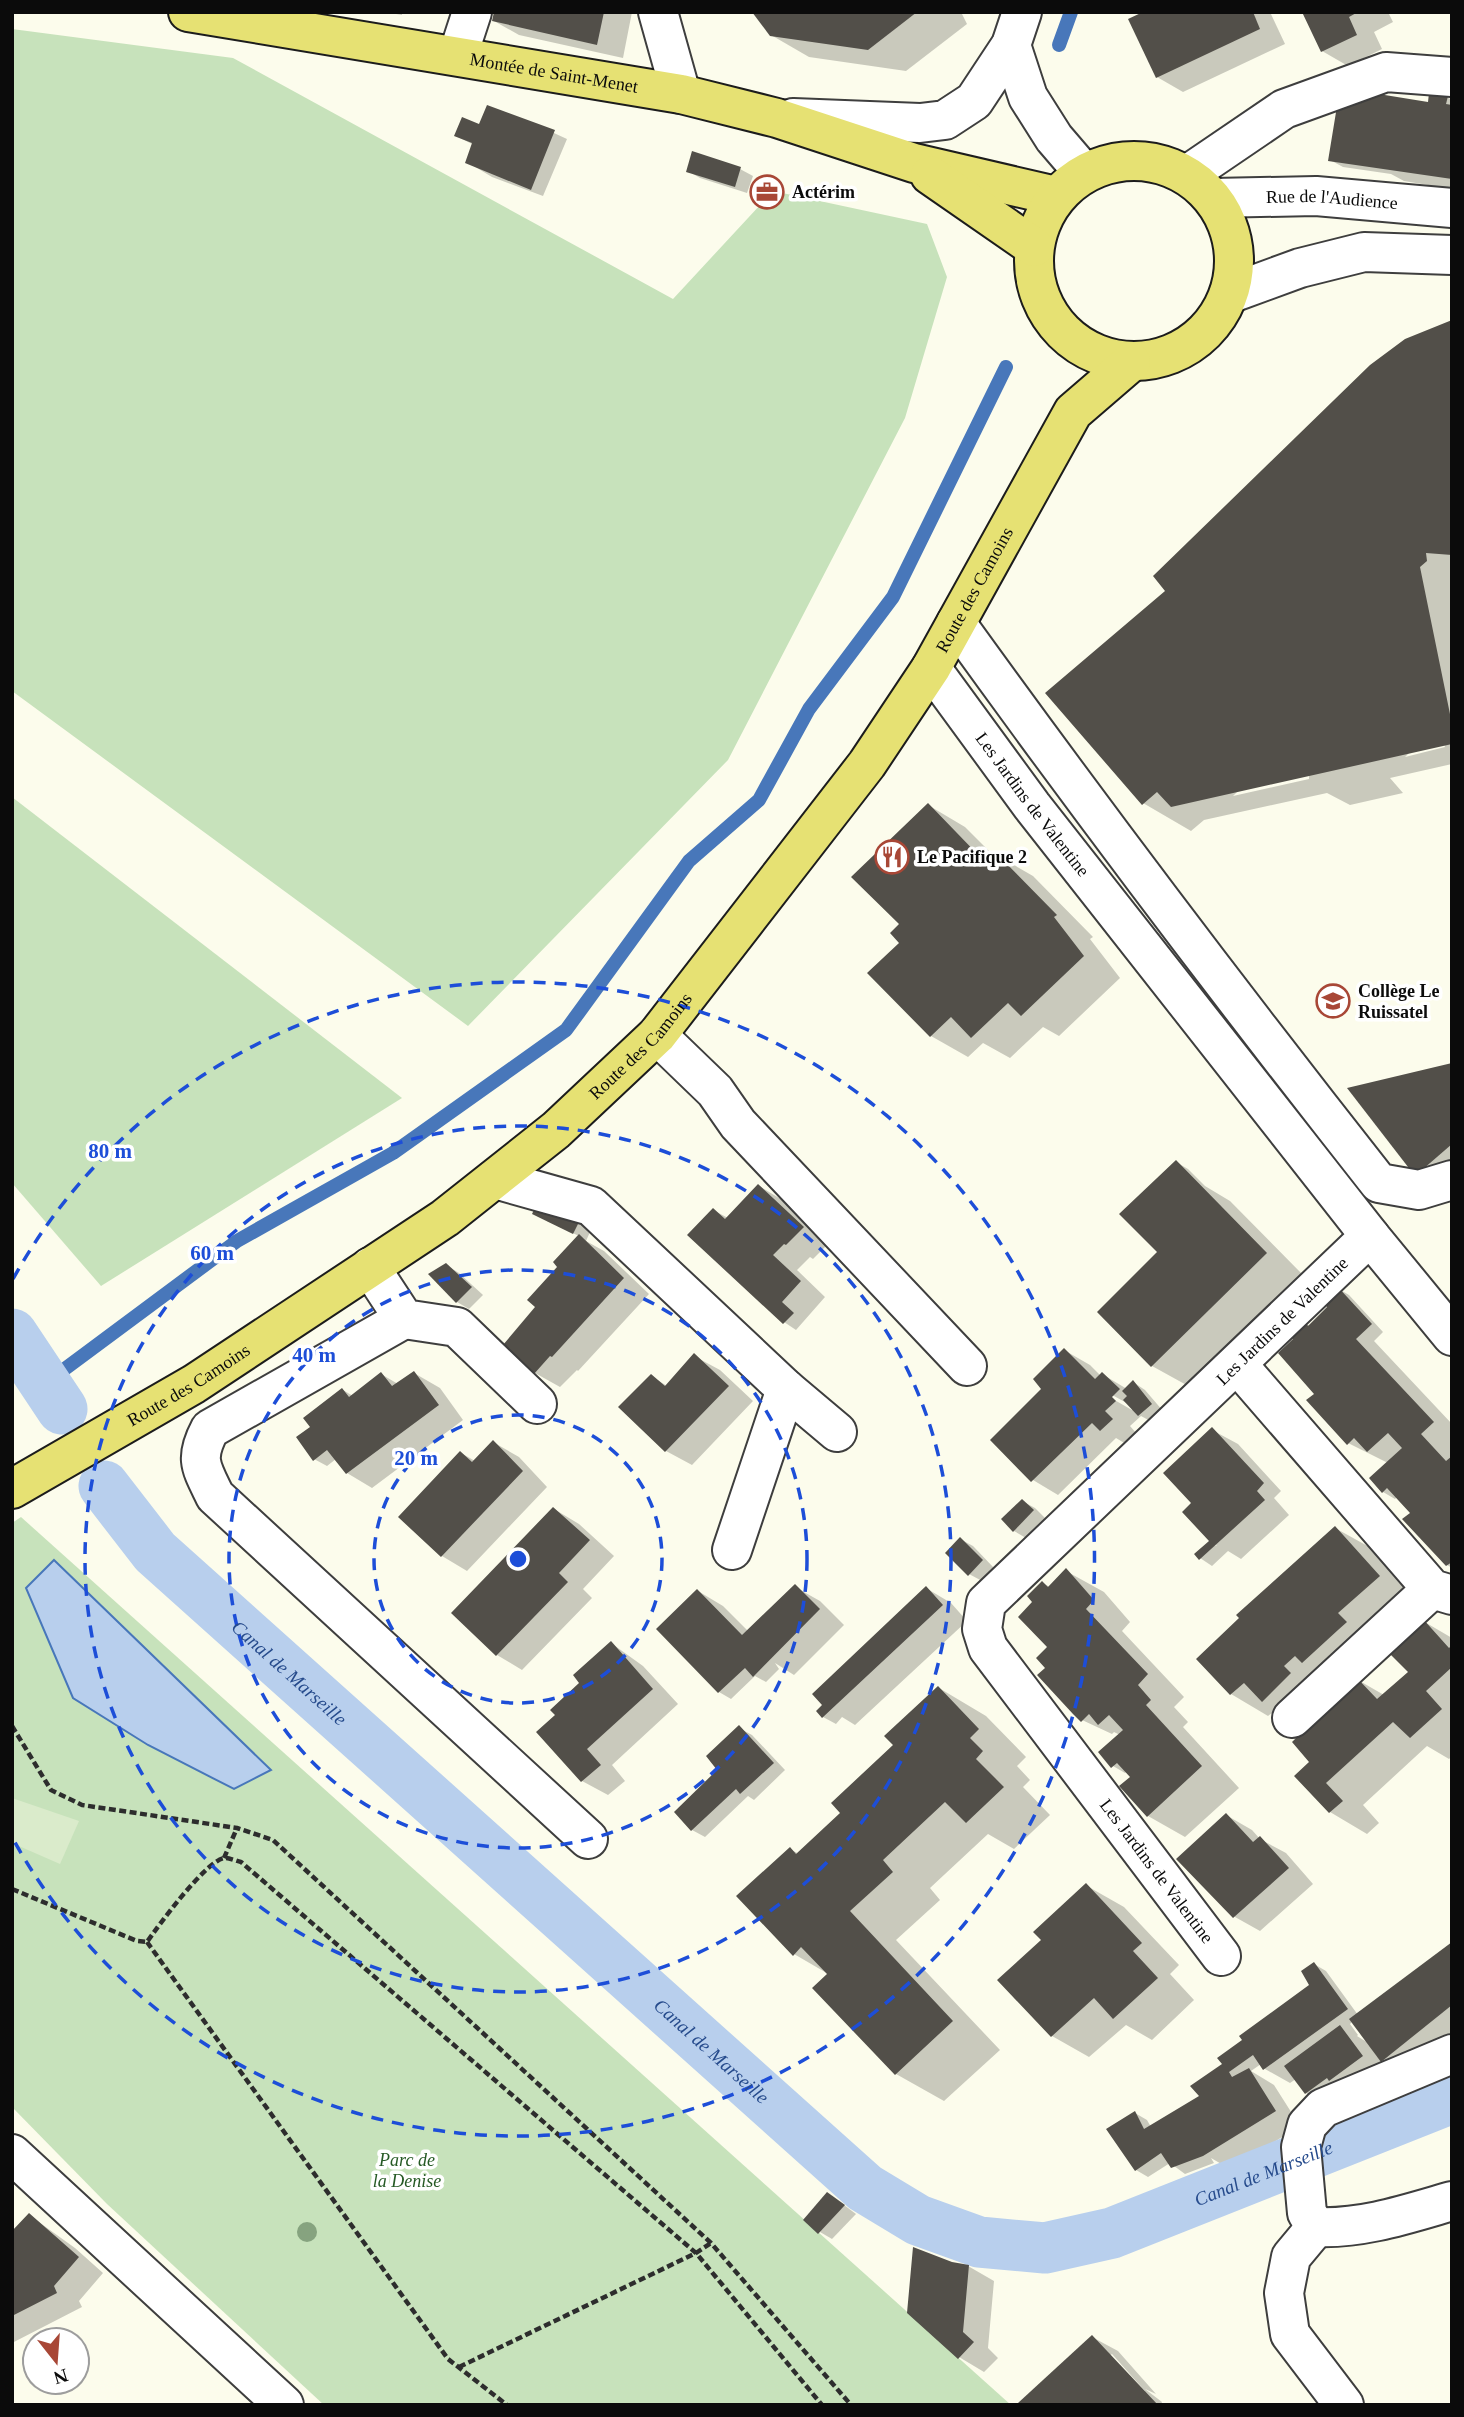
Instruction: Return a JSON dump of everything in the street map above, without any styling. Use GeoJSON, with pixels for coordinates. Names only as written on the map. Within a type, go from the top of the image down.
{"type":"FeatureCollection","features":[{"type":"Feature","properties":{"kind":"main road","name":"Montée de Saint-Menet"},"geometry":{"type":"LineString","coordinates":[[188,12],[292,20],[458,55],[681,94],[777,118],[914,163],[1070,185]]}},
{"type":"Feature","properties":{"kind":"main road"},"geometry":{"type":"LineString","coordinates":[[1118,161],[1153,161],[1200,186],[1226,220],[1234,243],[1235,269],[1229,294],[1218,317],[1201,336],[1180,350],[1156,359],[1131,362],[1107,358],[1070,339],[1047,314],[1035,281],[1034,247],[1041,220],[1070,185],[1118,161]]}},
{"type":"Feature","properties":{"kind":"main road","name":"Montée de Saint-Menet"},"geometry":{"type":"LineString","coordinates":[[914,163],[1034,247]]}},
{"type":"Feature","properties":{"kind":"main road"},"geometry":{"type":"LineString","coordinates":[[1070,339],[1073,412]]}},
{"type":"Feature","properties":{"kind":"main road","name":"Route des Camoins"},"geometry":{"type":"LineString","coordinates":[[12,1489],[194,1384],[445,1218],[556,1130],[657,1035],[867,764],[931,668],[1073,412],[1131,362]]}},
{"type":"Feature","properties":{"kind":"street"},"geometry":{"type":"LineString","coordinates":[[458,55],[472,12]]}},
{"type":"Feature","properties":{"kind":"street"},"geometry":{"type":"LineString","coordinates":[[658,12],[681,94]]}},
{"type":"Feature","properties":{"kind":"street"},"geometry":{"type":"LineString","coordinates":[[777,118],[920,123],[944,120],[974,101],[1016,29]]}},
{"type":"Feature","properties":{"kind":"street"},"geometry":{"type":"LineString","coordinates":[[1016,29],[1028,97],[1054,138],[1070,185]]}},
{"type":"Feature","properties":{"kind":"street"},"geometry":{"type":"LineString","coordinates":[[1200,186],[1284,109],[1386,72],[1452,77]]}},
{"type":"Feature","properties":{"kind":"street","name":"Rue de l'Audience"},"geometry":{"type":"LineString","coordinates":[[1200,186],[1452,208]]}},
{"type":"Feature","properties":{"kind":"street"},"geometry":{"type":"LineString","coordinates":[[1229,294],[1300,268],[1364,252],[1452,255]]}},
{"type":"Feature","properties":{"kind":"street"},"geometry":{"type":"LineString","coordinates":[[956,623],[1080,795],[1251,1021],[1379,1183],[1419,1190],[1452,1180]]}},
{"type":"Feature","properties":{"kind":"street","name":"Les Jardins de Valentine"},"geometry":{"type":"LineString","coordinates":[[931,668],[1032,806],[1370,1236],[986,1603],[982,1629],[988,1648],[1221,1956]]}},
{"type":"Feature","properties":{"kind":"street"},"geometry":{"type":"LineString","coordinates":[[657,1035],[715,1091],[738,1124],[967,1366]]}},
{"type":"Feature","properties":{"kind":"street"},"geometry":{"type":"LineString","coordinates":[[495,1179],[591,1206],[786,1389],[837,1432]]}},
{"type":"Feature","properties":{"kind":"street"},"geometry":{"type":"LineString","coordinates":[[1370,1236],[1452,1336]]}},
{"type":"Feature","properties":{"kind":"street"},"geometry":{"type":"LineString","coordinates":[[370,1267],[404,1319]]}},
{"type":"Feature","properties":{"kind":"street"},"geometry":{"type":"LineString","coordinates":[[537,1404],[457,1327],[404,1319],[210,1429],[201,1446],[201,1466],[215,1496],[588,1839]]}},
{"type":"Feature","properties":{"kind":"street"},"geometry":{"type":"LineString","coordinates":[[1237,1364],[1442,1592],[1292,1718]]}},
{"type":"Feature","properties":{"kind":"street"},"geometry":{"type":"LineString","coordinates":[[733,1550],[786,1389]]}},
{"type":"Feature","properties":{"kind":"street"},"geometry":{"type":"LineString","coordinates":[[1343,2405],[1290,2334],[1284,2293],[1291,2257],[1311,2220],[1301,2147],[1307,2124],[1323,2108],[1452,2054]]}},
{"type":"Feature","properties":{"kind":"street"},"geometry":{"type":"LineString","coordinates":[[12,2154],[284,2405]]}},
{"type":"Feature","properties":{"kind":"street"},"geometry":{"type":"LineString","coordinates":[[1311,2220],[1342,2228],[1390,2219],[1452,2201]]}},
{"type":"Feature","properties":{"kind":"path"},"geometry":{"type":"LineString","coordinates":[[12,1726],[51,1790],[82,1805],[237,1828],[272,1840],[711,2243],[851,2405]]}},
{"type":"Feature","properties":{"kind":"path"},"geometry":{"type":"LineString","coordinates":[[224,1858],[237,1828]]}},
{"type":"Feature","properties":{"kind":"path"},"geometry":{"type":"LineString","coordinates":[[147,1942],[209,1865],[224,1858],[241,1862],[696,2253],[822,2405]]}},
{"type":"Feature","properties":{"kind":"path"},"geometry":{"type":"LineString","coordinates":[[12,1889],[137,1941],[147,1942],[448,2359],[507,2405]]}},
{"type":"Feature","properties":{"kind":"path"},"geometry":{"type":"LineString","coordinates":[[459,2367],[696,2253],[711,2243]]}},
{"type":"Feature","properties":{"kind":"green space"},"geometry":{"type":"Polygon","coordinates":[[[12,29],[233,58],[673,299],[773,191],[927,224],[947,277],[905,418],[728,760],[468,1026],[12,691],[12,29]]]}},
{"type":"Feature","properties":{"kind":"green space"},"geometry":{"type":"Polygon","coordinates":[[[12,797],[402,1098],[101,1286],[12,1183],[12,797]]]}},
{"type":"Feature","properties":{"kind":"green space","name":"Parc de la Denise"},"geometry":{"type":"Polygon","coordinates":[[[21,1517],[1011,2405],[324,2405],[107,2204],[12,2107],[12,1523],[21,1517]]]}},
{"type":"Feature","properties":{"kind":"green space"},"geometry":{"type":"Polygon","coordinates":[[[12,1798],[79,1821],[60,1864],[12,1843],[12,1798]]]}},
{"type":"Feature","properties":{"kind":"water"},"geometry":{"type":"Polygon","coordinates":[[[54,1560],[271,1770],[234,1789],[148,1745],[73,1698],[26,1588],[54,1560]]]}},
{"type":"Feature","properties":{"kind":"building"},"geometry":{"type":"Polygon","coordinates":[[[494,12],[604,12],[597,45],[492,21],[494,12]]]}},
{"type":"Feature","properties":{"kind":"building"},"geometry":{"type":"Polygon","coordinates":[[[752,12],[917,12],[868,50],[770,36],[752,12]]]}},
{"type":"Feature","properties":{"kind":"building"},"geometry":{"type":"Polygon","coordinates":[[[1143,12],[1253,12],[1260,29],[1156,78],[1128,19],[1143,12]]]}},
{"type":"Feature","properties":{"kind":"building"},"geometry":{"type":"Polygon","coordinates":[[[1302,12],[1358,12],[1349,17],[1357,35],[1321,52],[1302,12]]]}},
{"type":"Feature","properties":{"kind":"building"},"geometry":{"type":"Polygon","coordinates":[[[1360,91],[1428,102],[1429,93],[1448,96],[1446,104],[1452,105],[1452,179],[1328,161],[1338,100],[1360,91]]]}},
{"type":"Feature","properties":{"kind":"building"},"geometry":{"type":"Polygon","coordinates":[[[487,105],[555,130],[531,190],[465,163],[472,143],[454,136],[462,117],[479,124],[487,105]]]}},
{"type":"Feature","properties":{"kind":"building"},"geometry":{"type":"Polygon","coordinates":[[[692,151],[741,167],[735,187],[686,172],[692,151]]]}},
{"type":"Feature","properties":{"kind":"building"},"geometry":{"type":"Polygon","coordinates":[[[1452,320],[1452,555],[1426,553],[1427,561],[1420,567],[1451,719],[1452,744],[1171,807],[1157,792],[1142,805],[1045,693],[1165,591],[1153,576],[1370,365],[1405,339],[1452,320]]]}},
{"type":"Feature","properties":{"kind":"building"},"geometry":{"type":"Polygon","coordinates":[[[928,803],[985,862],[995,852],[1057,915],[1054,917],[1084,956],[1021,1016],[1008,1003],[971,1038],[951,1017],[930,1037],[867,973],[899,943],[890,933],[899,924],[851,877],[928,803]]]}},
{"type":"Feature","properties":{"kind":"building"},"geometry":{"type":"Polygon","coordinates":[[[1452,1063],[1452,1144],[1415,1176],[1347,1088],[1452,1063]]]}},
{"type":"Feature","properties":{"kind":"building"},"geometry":{"type":"Polygon","coordinates":[[[1176,1160],[1267,1253],[1151,1367],[1097,1312],[1157,1252],[1119,1214],[1176,1160]]]}},
{"type":"Feature","properties":{"kind":"building"},"geometry":{"type":"Polygon","coordinates":[[[758,1184],[804,1227],[773,1255],[801,1281],[782,1302],[794,1313],[783,1324],[687,1235],[713,1208],[725,1219],[758,1184]]]}},
{"type":"Feature","properties":{"kind":"building"},"geometry":{"type":"Polygon","coordinates":[[[541,1195],[583,1214],[573,1234],[532,1214],[541,1195]]]}},
{"type":"Feature","properties":{"kind":"building"},"geometry":{"type":"Polygon","coordinates":[[[579,1234],[624,1278],[534,1374],[503,1345],[535,1307],[527,1300],[557,1267],[553,1262],[579,1234]]]}},
{"type":"Feature","properties":{"kind":"building"},"geometry":{"type":"Polygon","coordinates":[[[446,1263],[472,1287],[456,1303],[428,1274],[446,1263]]]}},
{"type":"Feature","properties":{"kind":"building"},"geometry":{"type":"Polygon","coordinates":[[[1337,1286],[1372,1324],[1356,1339],[1434,1422],[1421,1434],[1446,1461],[1452,1456],[1452,1562],[1446,1566],[1402,1519],[1410,1513],[1387,1488],[1382,1493],[1369,1478],[1402,1448],[1388,1433],[1367,1452],[1354,1438],[1347,1445],[1306,1400],[1314,1394],[1278,1353],[1293,1339],[1288,1334],[1304,1320],[1308,1326],[1327,1307],[1322,1300],[1337,1286]]]}},
{"type":"Feature","properties":{"kind":"building"},"geometry":{"type":"Polygon","coordinates":[[[1064,1348],[1095,1379],[1102,1372],[1120,1389],[1112,1397],[1116,1401],[1105,1411],[1113,1419],[1100,1431],[1092,1423],[1031,1482],[990,1440],[1041,1389],[1033,1379],[1064,1348]]]}},
{"type":"Feature","properties":{"kind":"building"},"geometry":{"type":"Polygon","coordinates":[[[694,1353],[729,1386],[665,1452],[618,1407],[651,1374],[665,1386],[694,1353]]]}},
{"type":"Feature","properties":{"kind":"building"},"geometry":{"type":"Polygon","coordinates":[[[414,1371],[439,1405],[346,1474],[327,1450],[313,1461],[296,1437],[310,1427],[303,1418],[342,1388],[349,1397],[381,1372],[392,1386],[414,1371]]]}},
{"type":"Feature","properties":{"kind":"building"},"geometry":{"type":"Polygon","coordinates":[[[1133,1380],[1152,1404],[1138,1416],[1123,1400],[1127,1396],[1122,1391],[1133,1380]]]}},
{"type":"Feature","properties":{"kind":"building"},"geometry":{"type":"Polygon","coordinates":[[[1212,1427],[1264,1483],[1257,1491],[1265,1500],[1199,1560],[1194,1554],[1209,1541],[1182,1512],[1191,1503],[1163,1473],[1212,1427]]]}},
{"type":"Feature","properties":{"kind":"building"},"geometry":{"type":"Polygon","coordinates":[[[493,1440],[523,1471],[441,1557],[398,1517],[460,1451],[472,1462],[493,1440]]]}},
{"type":"Feature","properties":{"kind":"building"},"geometry":{"type":"Polygon","coordinates":[[[1022,1499],[1034,1510],[1013,1532],[1001,1519],[1022,1499]]]}},
{"type":"Feature","properties":{"kind":"building"},"geometry":{"type":"Polygon","coordinates":[[[553,1507],[590,1540],[559,1573],[568,1582],[496,1656],[451,1613],[553,1507]]]}},
{"type":"Feature","properties":{"kind":"building"},"geometry":{"type":"Polygon","coordinates":[[[1335,1526],[1380,1576],[1338,1613],[1347,1622],[1302,1663],[1295,1656],[1284,1666],[1291,1673],[1262,1702],[1244,1683],[1230,1695],[1196,1659],[1239,1618],[1236,1615],[1335,1526]]]}},
{"type":"Feature","properties":{"kind":"building"},"geometry":{"type":"Polygon","coordinates":[[[960,1537],[983,1560],[968,1576],[945,1553],[960,1537]]]}},
{"type":"Feature","properties":{"kind":"building"},"geometry":{"type":"Polygon","coordinates":[[[1066,1568],[1094,1600],[1086,1609],[1148,1674],[1138,1685],[1151,1700],[1146,1705],[1202,1766],[1147,1817],[1119,1786],[1130,1777],[1117,1763],[1111,1768],[1098,1752],[1123,1730],[1109,1715],[1098,1725],[1089,1714],[1081,1722],[1073,1714],[1037,1675],[1045,1668],[1036,1658],[1047,1647],[1018,1617],[1032,1602],[1027,1596],[1042,1581],[1048,1587],[1066,1568]]]}},
{"type":"Feature","properties":{"kind":"building"},"geometry":{"type":"Polygon","coordinates":[[[795,1584],[820,1609],[753,1677],[745,1668],[718,1693],[656,1629],[697,1589],[742,1635],[795,1584]]]}},
{"type":"Feature","properties":{"kind":"building"},"geometry":{"type":"Polygon","coordinates":[[[926,1586],[943,1605],[822,1718],[816,1711],[822,1705],[812,1694],[926,1586]]]}},
{"type":"Feature","properties":{"kind":"building"},"geometry":{"type":"Polygon","coordinates":[[[1423,1619],[1449,1648],[1452,1645],[1452,1667],[1426,1691],[1442,1709],[1410,1738],[1393,1722],[1326,1783],[1343,1801],[1329,1813],[1294,1776],[1309,1762],[1292,1742],[1357,1678],[1377,1699],[1408,1672],[1388,1652],[1423,1619]]]}},
{"type":"Feature","properties":{"kind":"building"},"geometry":{"type":"Polygon","coordinates":[[[611,1641],[653,1689],[587,1749],[601,1765],[581,1782],[536,1732],[555,1715],[550,1710],[579,1683],[573,1675],[611,1641]]]}},
{"type":"Feature","properties":{"kind":"building"},"geometry":{"type":"Polygon","coordinates":[[[938,1686],[979,1729],[970,1738],[983,1751],[976,1759],[1004,1787],[966,1823],[945,1802],[883,1860],[893,1872],[850,1911],[953,2021],[895,2075],[812,1988],[827,1974],[801,1947],[793,1956],[736,1896],[790,1847],[796,1854],[840,1813],[831,1803],[893,1745],[884,1736],[938,1686]]]}},
{"type":"Feature","properties":{"kind":"building"},"geometry":{"type":"Polygon","coordinates":[[[739,1725],[774,1763],[740,1794],[736,1789],[691,1831],[674,1812],[717,1770],[706,1756],[739,1725]]]}},
{"type":"Feature","properties":{"kind":"building"},"geometry":{"type":"Polygon","coordinates":[[[1226,1813],[1253,1842],[1260,1836],[1289,1868],[1233,1918],[1176,1859],[1226,1813]]]}},
{"type":"Feature","properties":{"kind":"building"},"geometry":{"type":"Polygon","coordinates":[[[1086,1883],[1142,1943],[1133,1951],[1158,1978],[1113,2019],[1094,1998],[1051,2037],[997,1980],[1041,1940],[1033,1932],[1086,1883]]]}},
{"type":"Feature","properties":{"kind":"building"},"geometry":{"type":"Polygon","coordinates":[[[1452,1942],[1452,2005],[1381,2062],[1349,2019],[1452,1942]]]}},
{"type":"Feature","properties":{"kind":"building"},"geometry":{"type":"Polygon","coordinates":[[[1314,1962],[1348,2009],[1263,2070],[1253,2055],[1229,2072],[1232,2077],[1249,2068],[1276,2111],[1203,2156],[1171,2168],[1161,2153],[1135,2171],[1106,2129],[1135,2111],[1144,2129],[1199,2096],[1190,2086],[1222,2064],[1217,2058],[1242,2040],[1239,2036],[1309,1985],[1301,1971],[1314,1962]]]}},
{"type":"Feature","properties":{"kind":"building"},"geometry":{"type":"Polygon","coordinates":[[[1340,2025],[1363,2056],[1329,2081],[1327,2078],[1305,2094],[1284,2066],[1340,2025]]]}},
{"type":"Feature","properties":{"kind":"building"},"geometry":{"type":"Polygon","coordinates":[[[827,2192],[845,2205],[818,2234],[803,2220],[827,2192]]]}},
{"type":"Feature","properties":{"kind":"building"},"geometry":{"type":"Polygon","coordinates":[[[29,2213],[79,2257],[54,2286],[57,2293],[12,2316],[12,2231],[29,2213]]]}},
{"type":"Feature","properties":{"kind":"building"},"geometry":{"type":"Polygon","coordinates":[[[913,2247],[952,2262],[969,2265],[963,2332],[974,2342],[958,2359],[907,2313],[913,2247]]]}},
{"type":"Feature","properties":{"kind":"building"},"geometry":{"type":"Polygon","coordinates":[[[1092,2335],[1158,2405],[1018,2403],[1043,2380],[1092,2335]]]}},
{"type":"Feature","properties":{"kind":"waterway"},"geometry":{"type":"LineString","coordinates":[[1059,45],[1071,12]]}},
{"type":"Feature","properties":{"kind":"waterway"},"geometry":{"type":"LineString","coordinates":[[62,1371],[237,1241],[393,1153],[566,1030],[689,861],[759,800],[809,709],[893,597],[1006,367]]}},
{"type":"Feature","properties":{"kind":"waterway","name":"Canal de Marseille"},"geometry":{"type":"LineString","coordinates":[[12,1334],[62,1409]]}},
{"type":"Feature","properties":{"kind":"waterway","name":"Canal de Marseille"},"geometry":{"type":"LineString","coordinates":[[104,1486],[155,1552],[865,2188],[918,2220],[979,2242],[1045,2248],[1112,2233],[1452,2098]]}},
{"type":"Feature","properties":{"kind":"place","name":"Actérim"},"geometry":{"type":"Point","coordinates":[767,192]}},
{"type":"Feature","properties":{"kind":"place","name":"Le Pacifique 2"},"geometry":{"type":"Point","coordinates":[892,857]}},
{"type":"Feature","properties":{"kind":"place","name":"Collège Le Ruissatel"},"geometry":{"type":"Point","coordinates":[1333,1001]}}]}
